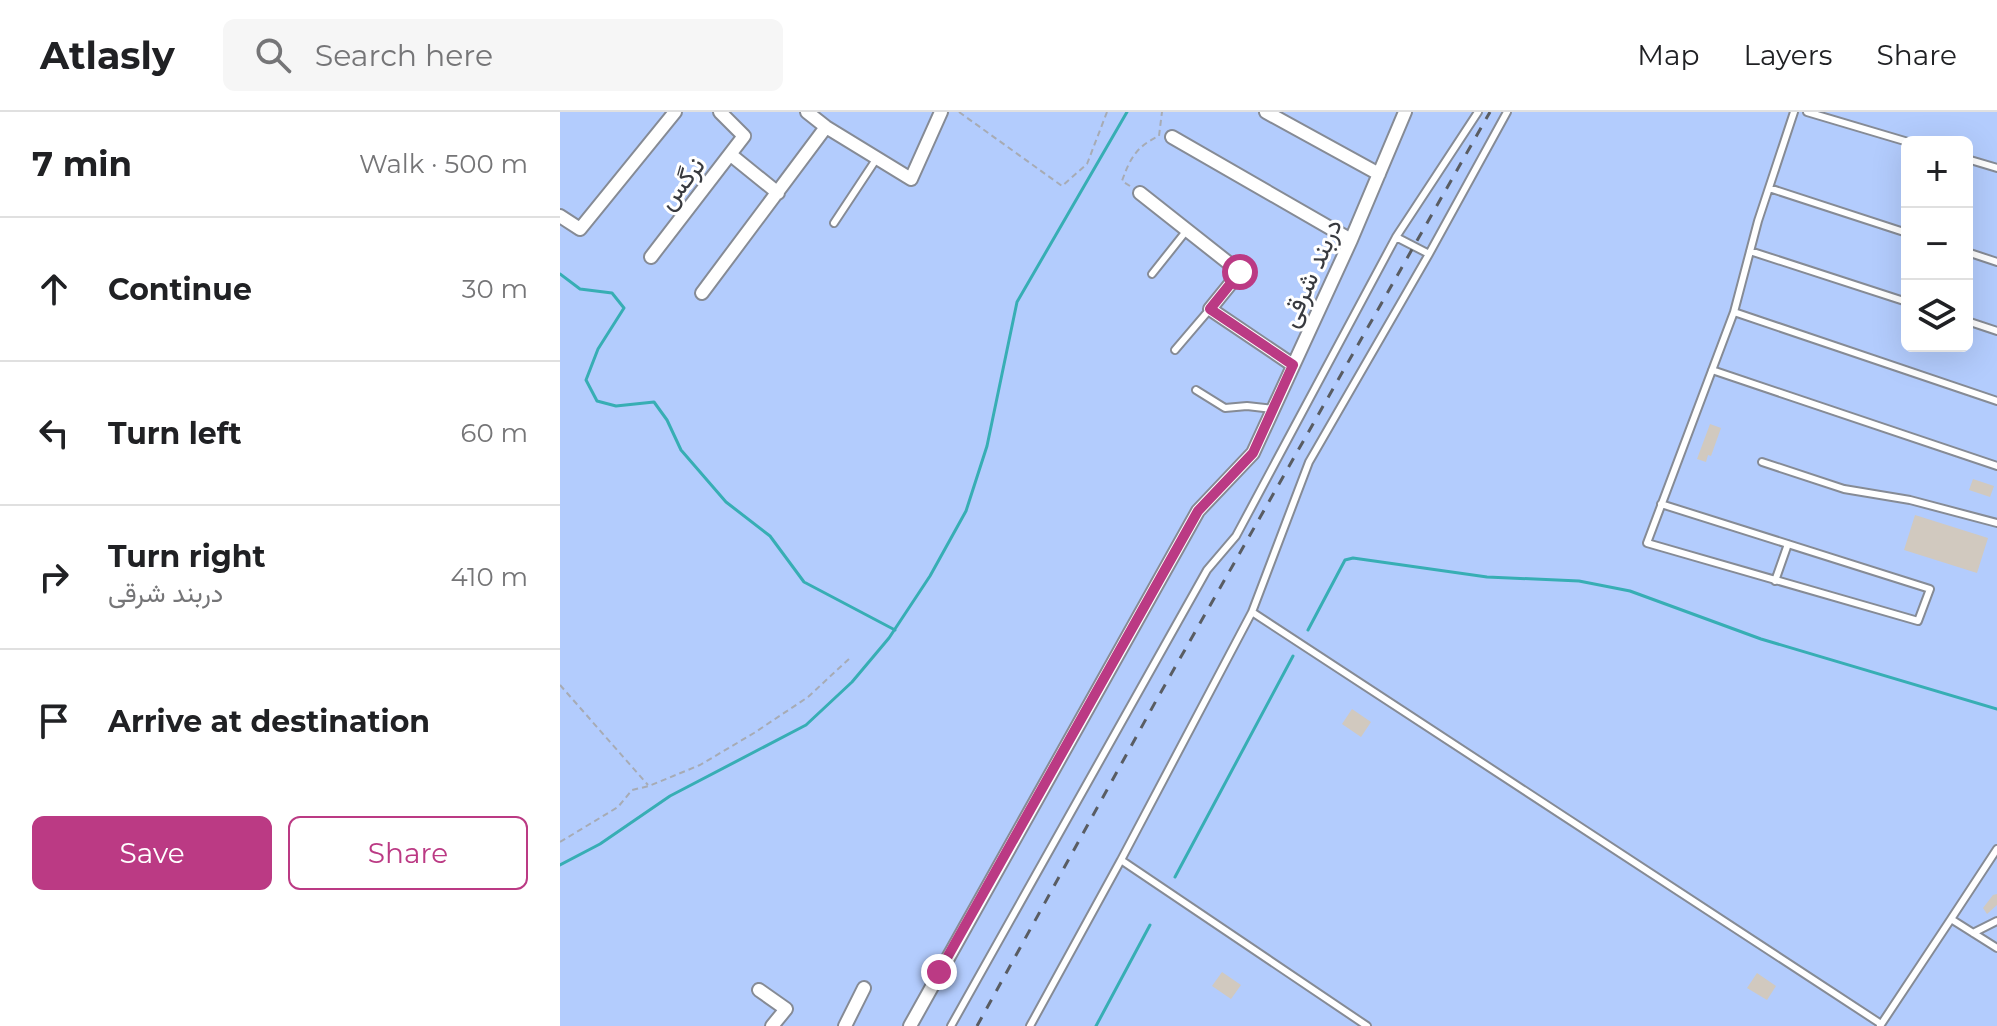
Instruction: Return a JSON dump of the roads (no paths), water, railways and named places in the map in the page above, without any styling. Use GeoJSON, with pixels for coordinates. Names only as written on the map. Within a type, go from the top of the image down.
{"type":"FeatureCollection","features":[{"type":"Feature","properties":{"kind":"street"},"geometry":{"type":"LineString","coordinates":[[560,216],[580,229],[675,112]]}},
{"type":"Feature","properties":{"kind":"street"},"geometry":{"type":"LineString","coordinates":[[702,293],[778,193],[818,118],[911,179],[941,112]]}},
{"type":"Feature","properties":{"kind":"street"},"geometry":{"type":"LineString","coordinates":[[1266,112],[1379,174]]}},
{"type":"Feature","properties":{"kind":"street","name":"نرگس"},"geometry":{"type":"LineString","coordinates":[[651,257],[744,136],[725,114]]}},
{"type":"Feature","properties":{"kind":"street","name":"دربند شرقی"},"geometry":{"type":"LineString","coordinates":[[910,1026],[1184,534],[1198,511],[1253,453],[1351,240],[1400,114]]}},
{"type":"Feature","properties":{"kind":"street"},"geometry":{"type":"LineString","coordinates":[[1172,137],[1351,240]]}},
{"type":"Feature","properties":{"kind":"street"},"geometry":{"type":"LineString","coordinates":[[731,155],[778,193]]}},
{"type":"Feature","properties":{"kind":"street"},"geometry":{"type":"LineString","coordinates":[[1140,193],[1240,272],[1210,309],[1293,365]]}},
{"type":"Feature","properties":{"kind":"street"},"geometry":{"type":"LineString","coordinates":[[861,1026],[846,1023],[864,988]]}},
{"type":"Feature","properties":{"kind":"street"},"geometry":{"type":"LineString","coordinates":[[759,990],[786,1009],[772,1026]]}},
{"type":"Feature","properties":{"kind":"lane"},"geometry":{"type":"LineString","coordinates":[[951,1026],[1207,570],[1236,536],[1396,237],[1478,112]]}},
{"type":"Feature","properties":{"kind":"lane"},"geometry":{"type":"LineString","coordinates":[[1030,1026],[1252,612],[1309,462],[1507,112]]}},
{"type":"Feature","properties":{"kind":"lane"},"geometry":{"type":"LineString","coordinates":[[1661,504],[1930,589],[1918,621],[1647,543],[1661,504],[1734,312],[1794,112]]}},
{"type":"Feature","properties":{"kind":"lane"},"geometry":{"type":"LineString","coordinates":[[1807,112],[1901,140]]}},
{"type":"Feature","properties":{"kind":"lane"},"geometry":{"type":"LineString","coordinates":[[834,223],[877,158]]}},
{"type":"Feature","properties":{"kind":"lane"},"geometry":{"type":"LineString","coordinates":[[1973,161],[1997,168]]}},
{"type":"Feature","properties":{"kind":"lane"},"geometry":{"type":"LineString","coordinates":[[1769,188],[1901,231]]}},
{"type":"Feature","properties":{"kind":"lane"},"geometry":{"type":"LineString","coordinates":[[1152,274],[1187,230]]}},
{"type":"Feature","properties":{"kind":"lane"},"geometry":{"type":"LineString","coordinates":[[1396,237],[1429,254]]}},
{"type":"Feature","properties":{"kind":"lane"},"geometry":{"type":"LineString","coordinates":[[1750,251],[1901,300]]}},
{"type":"Feature","properties":{"kind":"lane"},"geometry":{"type":"LineString","coordinates":[[1973,254],[1997,262]]}},
{"type":"Feature","properties":{"kind":"lane"},"geometry":{"type":"LineString","coordinates":[[1175,350],[1210,309]]}},
{"type":"Feature","properties":{"kind":"lane"},"geometry":{"type":"LineString","coordinates":[[1734,312],[1997,401]]}},
{"type":"Feature","properties":{"kind":"lane"},"geometry":{"type":"LineString","coordinates":[[1973,323],[1997,331]]}},
{"type":"Feature","properties":{"kind":"lane"},"geometry":{"type":"LineString","coordinates":[[1712,370],[1997,466]]}},
{"type":"Feature","properties":{"kind":"lane"},"geometry":{"type":"LineString","coordinates":[[1196,390],[1225,408],[1247,406],[1273,409]]}},
{"type":"Feature","properties":{"kind":"lane"},"geometry":{"type":"LineString","coordinates":[[1762,462],[1844,489],[1910,500],[1997,523]]}},
{"type":"Feature","properties":{"kind":"lane"},"geometry":{"type":"LineString","coordinates":[[1775,581],[1788,544]]}},
{"type":"Feature","properties":{"kind":"lane"},"geometry":{"type":"LineString","coordinates":[[1252,612],[1880,1025],[1997,849]]}},
{"type":"Feature","properties":{"kind":"lane"},"geometry":{"type":"LineString","coordinates":[[1121,860],[1367,1026]]}},
{"type":"Feature","properties":{"kind":"lane"},"geometry":{"type":"LineString","coordinates":[[1951,919],[1997,948]]}},
{"type":"Feature","properties":{"kind":"lane"},"geometry":{"type":"LineString","coordinates":[[1973,933],[1997,921]]}},
{"type":"Feature","properties":{"kind":"waterway"},"geometry":{"type":"LineString","coordinates":[[560,865],[600,844],[670,796],[806,725],[852,682],[889,638],[930,576],[966,511],[987,446],[1017,302],[1127,112]]}},
{"type":"Feature","properties":{"kind":"waterway"},"geometry":{"type":"LineString","coordinates":[[560,274],[580,289],[612,293],[624,308],[598,349],[586,380],[597,401],[616,406],[654,402],[667,420],[681,450],[726,502],[770,536],[804,582],[895,630]]}},
{"type":"Feature","properties":{"kind":"waterway"},"geometry":{"type":"LineString","coordinates":[[1308,630],[1345,560],[1353,558],[1487,577],[1579,581],[1630,591],[1761,639],[1997,709]]}},
{"type":"Feature","properties":{"kind":"waterway"},"geometry":{"type":"LineString","coordinates":[[1175,877],[1293,656]]}},
{"type":"Feature","properties":{"kind":"waterway"},"geometry":{"type":"LineString","coordinates":[[1096,1026],[1150,925]]}},
{"type":"Feature","properties":{"kind":"railway"},"geometry":{"type":"LineString","coordinates":[[977,1026],[1157,699],[1490,112]]}}]}
